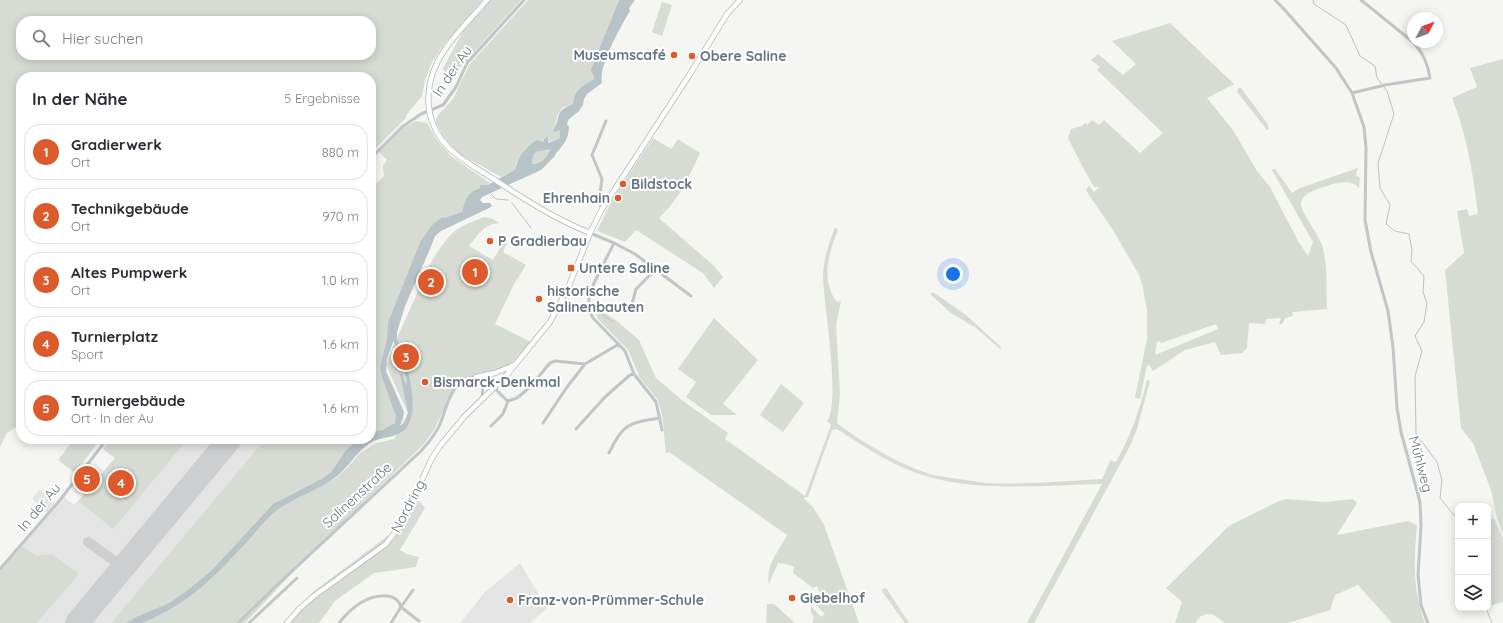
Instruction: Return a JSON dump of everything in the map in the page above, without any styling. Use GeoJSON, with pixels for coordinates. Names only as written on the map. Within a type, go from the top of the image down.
{"type":"FeatureCollection","features":[{"type":"Feature","properties":{"kind":"main road"},"geometry":{"type":"LineString","coordinates":[[487,0],[449,44],[437,63],[429,84],[429,111],[432,123],[439,135],[453,151],[465,161],[566,224],[590,233]]}},
{"type":"Feature","properties":{"kind":"main road"},"geometry":{"type":"LineString","coordinates":[[494,388],[505,377],[550,322],[568,288],[590,233],[602,209],[690,74],[727,14],[740,0]]}},
{"type":"Feature","properties":{"kind":"main road"},"geometry":{"type":"LineString","coordinates":[[476,377],[500,372],[515,364]]}},
{"type":"Feature","properties":{"kind":"main road","name":"Nordring"},"geometry":{"type":"LineString","coordinates":[[287,623],[300,608],[314,596],[386,544],[406,515],[440,446],[455,427],[494,388]]}},
{"type":"Feature","properties":{"kind":"street","name":"In der Au"},"geometry":{"type":"LineString","coordinates":[[376,153],[402,127],[422,114],[443,105],[452,93],[467,63],[524,0]]}},
{"type":"Feature","properties":{"kind":"street","name":"Mühlweg"},"geometry":{"type":"LineString","coordinates":[[1275,0],[1336,68],[1352,93],[1365,138],[1367,171],[1364,209],[1367,236],[1388,311],[1393,347],[1397,408],[1401,432],[1420,502],[1421,526],[1418,575],[1422,605],[1428,623]]}},
{"type":"Feature","properties":{"kind":"street"},"geometry":{"type":"LineString","coordinates":[[1361,0],[1407,37]]}},
{"type":"Feature","properties":{"kind":"street"},"geometry":{"type":"LineString","coordinates":[[1352,93],[1385,85],[1430,78],[1425,58],[1419,48]]}},
{"type":"Feature","properties":{"kind":"street"},"geometry":{"type":"LineString","coordinates":[[602,209],[599,201],[602,179],[592,155],[606,121]]}},
{"type":"Feature","properties":{"kind":"street"},"geometry":{"type":"LineString","coordinates":[[590,233],[636,254],[691,296]]}},
{"type":"Feature","properties":{"kind":"street"},"geometry":{"type":"LineString","coordinates":[[614,243],[594,283],[589,298],[589,310],[593,318],[625,351],[634,374],[656,402],[662,430]]}},
{"type":"Feature","properties":{"kind":"street"},"geometry":{"type":"LineString","coordinates":[[631,308],[636,289],[656,269]]}},
{"type":"Feature","properties":{"kind":"street"},"geometry":{"type":"LineString","coordinates":[[544,423],[567,387],[585,364],[619,344]]}},
{"type":"Feature","properties":{"kind":"street"},"geometry":{"type":"LineString","coordinates":[[508,401],[517,398],[529,388],[550,363],[555,361],[585,364]]}},
{"type":"Feature","properties":{"kind":"street"},"geometry":{"type":"LineString","coordinates":[[576,429],[604,398],[630,375],[634,374]]}},
{"type":"Feature","properties":{"kind":"street"},"geometry":{"type":"LineString","coordinates":[[476,377],[483,378],[508,401]]}},
{"type":"Feature","properties":{"kind":"street"},"geometry":{"type":"LineString","coordinates":[[476,377],[484,386],[482,399]]}},
{"type":"Feature","properties":{"kind":"street","name":"Salinenstraße"},"geometry":{"type":"LineString","coordinates":[[238,623],[422,450],[437,431],[452,392],[464,379],[476,377]]}},
{"type":"Feature","properties":{"kind":"street"},"geometry":{"type":"LineString","coordinates":[[491,426],[504,414],[508,401]]}},
{"type":"Feature","properties":{"kind":"street"},"geometry":{"type":"LineString","coordinates":[[609,453],[616,438],[628,426],[635,422],[660,418]]}},
{"type":"Feature","properties":{"kind":"street","name":"In der Au"},"geometry":{"type":"LineString","coordinates":[[0,569],[60,500],[103,444]]}},
{"type":"Feature","properties":{"kind":"street"},"geometry":{"type":"LineString","coordinates":[[249,623],[297,578]]}},
{"type":"Feature","properties":{"kind":"street"},"geometry":{"type":"LineString","coordinates":[[391,623],[413,590]]}},
{"type":"Feature","properties":{"kind":"street"},"geometry":{"type":"LineString","coordinates":[[339,623],[353,608],[368,599],[391,596],[397,599],[400,602],[401,607],[419,621]]}},
{"type":"Feature","properties":{"kind":"shaded area"},"geometry":{"type":"Polygon","coordinates":[[[0,0],[483,0],[446,42],[432,62],[425,80],[422,96],[407,114],[405,119],[376,148],[376,72],[16,72],[16,427],[7,433],[0,447],[0,0]]]}},
{"type":"Feature","properties":{"kind":"shaded area"},"geometry":{"type":"Polygon","coordinates":[[[489,0],[521,0],[448,81],[443,68],[466,26],[489,0]]]}},
{"type":"Feature","properties":{"kind":"shaded area"},"geometry":{"type":"Polygon","coordinates":[[[528,0],[619,0],[591,69],[594,77],[593,80],[579,89],[573,100],[573,104],[563,107],[558,115],[555,132],[559,130],[560,138],[525,149],[516,163],[516,169],[501,177],[458,153],[443,136],[436,123],[436,119],[453,99],[469,65],[528,0]]]}},
{"type":"Feature","properties":{"kind":"shaded area"},"geometry":{"type":"Polygon","coordinates":[[[619,0],[635,0],[629,8],[630,11],[616,36],[603,67],[602,83],[587,94],[579,111],[568,120],[567,125],[569,126],[569,130],[567,138],[555,156],[541,170],[482,197],[480,200],[483,203],[490,203],[492,206],[489,208],[441,231],[435,236],[405,306],[397,332],[397,338],[393,342],[387,359],[386,371],[404,412],[400,426],[405,422],[408,413],[400,374],[402,373],[406,386],[407,381],[405,372],[408,371],[413,402],[412,416],[406,428],[402,432],[394,436],[376,440],[376,431],[382,430],[395,423],[396,416],[382,378],[380,366],[387,339],[388,322],[420,242],[432,225],[442,217],[444,218],[462,212],[469,194],[480,188],[480,185],[488,185],[516,169],[520,156],[526,148],[534,142],[537,140],[544,142],[544,139],[548,136],[548,143],[560,138],[559,130],[555,132],[553,131],[560,112],[573,104],[573,100],[579,89],[593,80],[594,77],[591,71],[619,0]],[[549,149],[536,152],[532,164],[543,160],[550,150],[549,149]]]}},
{"type":"Feature","properties":{"kind":"shaded area"},"geometry":{"type":"Polygon","coordinates":[[[662,2],[672,5],[662,36],[652,32],[662,2]]]}},
{"type":"Feature","properties":{"kind":"shaded area"},"geometry":{"type":"Polygon","coordinates":[[[1170,23],[1234,84],[1207,98],[1233,130],[1257,171],[1270,187],[1298,241],[1308,256],[1313,242],[1272,170],[1275,169],[1292,193],[1300,188],[1358,168],[1356,176],[1360,177],[1359,188],[1356,185],[1345,182],[1338,183],[1312,191],[1304,197],[1301,205],[1322,245],[1324,253],[1327,309],[1292,312],[1293,316],[1285,318],[1282,324],[1279,324],[1281,318],[1266,319],[1265,324],[1249,323],[1247,348],[1242,353],[1221,355],[1215,342],[1185,350],[1153,371],[1150,366],[1147,365],[1140,399],[1135,398],[1147,339],[1147,310],[1143,288],[1139,275],[1113,230],[1086,190],[1089,185],[1094,192],[1099,187],[1094,187],[1068,138],[1071,129],[1082,126],[1085,123],[1087,125],[1092,120],[1099,125],[1104,120],[1140,153],[1163,133],[1097,70],[1100,67],[1091,60],[1098,54],[1123,75],[1136,64],[1112,41],[1170,23]],[[1216,324],[1161,343],[1160,341],[1157,342],[1155,355],[1218,329],[1216,324]]]}},
{"type":"Feature","properties":{"kind":"shaded area"},"geometry":{"type":"Polygon","coordinates":[[[1503,59],[1503,535],[1498,522],[1491,490],[1473,443],[1461,428],[1445,270],[1464,253],[1457,211],[1467,209],[1469,216],[1478,214],[1469,155],[1462,126],[1452,98],[1477,87],[1470,68],[1503,59]]]}},
{"type":"Feature","properties":{"kind":"shaded area"},"geometry":{"type":"Polygon","coordinates":[[[1238,88],[1241,88],[1267,123],[1269,128],[1268,130],[1237,92],[1238,88]]]}},
{"type":"Feature","properties":{"kind":"shaded area"},"geometry":{"type":"Polygon","coordinates":[[[416,121],[427,123],[437,140],[452,157],[490,183],[488,185],[480,185],[480,188],[469,194],[462,212],[444,218],[442,217],[432,225],[420,242],[388,322],[387,339],[380,366],[382,378],[397,419],[389,427],[376,430],[376,184],[384,176],[383,166],[387,160],[379,152],[403,128],[416,121]]]}},
{"type":"Feature","properties":{"kind":"shaded area"},"geometry":{"type":"Polygon","coordinates":[[[653,138],[671,149],[678,139],[700,153],[678,196],[659,218],[714,266],[723,277],[714,288],[703,273],[636,230],[625,242],[597,231],[612,200],[653,138]]]}},
{"type":"Feature","properties":{"kind":"shaded area"},"geometry":{"type":"Polygon","coordinates":[[[549,148],[549,153],[543,160],[532,164],[536,151],[549,148]]]}},
{"type":"Feature","properties":{"kind":"shaded area"},"geometry":{"type":"Polygon","coordinates":[[[484,217],[493,219],[499,223],[485,228],[469,246],[493,260],[504,241],[507,243],[503,252],[526,265],[514,284],[495,324],[531,342],[507,368],[464,379],[451,395],[434,430],[423,445],[310,554],[245,623],[138,623],[187,596],[272,510],[336,478],[360,453],[377,443],[394,439],[408,413],[386,365],[425,273],[440,248],[451,234],[466,224],[484,217]]]}},
{"type":"Feature","properties":{"kind":"shaded area"},"geometry":{"type":"Polygon","coordinates":[[[835,227],[838,230],[829,257],[827,276],[832,294],[837,302],[841,301],[836,325],[840,394],[837,423],[858,438],[900,462],[927,473],[939,476],[986,483],[1029,483],[1102,479],[1111,459],[1112,461],[1116,462],[1126,442],[1147,380],[1150,381],[1137,429],[1130,446],[1034,623],[1027,623],[1102,484],[1023,487],[971,485],[945,481],[920,474],[895,464],[837,429],[832,430],[808,497],[805,497],[804,499],[813,507],[824,525],[859,623],[812,623],[814,618],[811,612],[811,606],[821,617],[825,614],[816,605],[821,597],[817,586],[813,588],[793,573],[794,567],[778,563],[769,584],[768,577],[771,564],[787,535],[669,452],[666,453],[662,414],[657,399],[640,378],[628,350],[598,319],[593,305],[617,321],[639,340],[656,378],[683,401],[728,433],[725,439],[805,496],[831,425],[827,421],[831,411],[832,375],[823,271],[825,258],[835,227]]]}},
{"type":"Feature","properties":{"kind":"shaded area"},"geometry":{"type":"Polygon","coordinates":[[[933,292],[966,315],[1001,347],[1000,349],[976,328],[951,313],[930,294],[933,292]]]}},
{"type":"Feature","properties":{"kind":"shaded area"},"geometry":{"type":"Polygon","coordinates":[[[714,318],[758,360],[723,404],[737,415],[711,415],[686,397],[696,382],[678,369],[714,318]]]}},
{"type":"Feature","properties":{"kind":"shaded area"},"geometry":{"type":"Polygon","coordinates":[[[781,384],[804,403],[783,432],[760,415],[781,384]]]}},
{"type":"Feature","properties":{"kind":"shaded area"},"geometry":{"type":"Polygon","coordinates":[[[70,444],[97,444],[75,473],[58,460],[70,444]]]}},
{"type":"Feature","properties":{"kind":"shaded area"},"geometry":{"type":"Polygon","coordinates":[[[107,444],[184,444],[113,529],[78,501],[115,458],[103,449],[107,444]]]}},
{"type":"Feature","properties":{"kind":"shaded area"},"geometry":{"type":"Polygon","coordinates":[[[184,444],[261,444],[111,623],[37,623],[78,574],[37,556],[22,546],[64,497],[74,505],[78,501],[113,528],[184,444]]]}},
{"type":"Feature","properties":{"kind":"shaded area"},"geometry":{"type":"Polygon","coordinates":[[[261,444],[353,444],[346,450],[331,472],[323,478],[273,504],[211,571],[185,592],[169,603],[136,617],[126,623],[111,623],[261,444]]]}},
{"type":"Feature","properties":{"kind":"shaded area"},"geometry":{"type":"Polygon","coordinates":[[[353,444],[369,444],[336,477],[275,512],[206,584],[173,608],[154,618],[141,623],[126,623],[136,617],[169,603],[185,592],[211,571],[273,504],[323,478],[331,472],[346,450],[353,444]]]}},
{"type":"Feature","properties":{"kind":"shaded area"},"geometry":{"type":"Polygon","coordinates":[[[39,489],[55,502],[48,512],[32,499],[39,489]]]}},
{"type":"Feature","properties":{"kind":"shaded area"},"geometry":{"type":"Polygon","coordinates":[[[415,496],[425,508],[400,550],[407,554],[419,557],[416,567],[374,573],[335,601],[319,623],[283,623],[313,592],[394,531],[415,496]]]}},
{"type":"Feature","properties":{"kind":"shaded area"},"geometry":{"type":"Polygon","coordinates":[[[1286,499],[1326,502],[1353,499],[1357,503],[1337,535],[1408,521],[1417,525],[1415,574],[1418,598],[1425,623],[1392,623],[1358,585],[1335,595],[1330,610],[1288,623],[1225,623],[1214,615],[1207,614],[1201,616],[1195,623],[1175,623],[1182,602],[1166,588],[1229,526],[1286,499]]]}},
{"type":"Feature","properties":{"kind":"shaded area"},"geometry":{"type":"Polygon","coordinates":[[[1493,518],[1495,520],[1503,538],[1503,602],[1491,605],[1491,539],[1491,519],[1493,518]]]}},
{"type":"Feature","properties":{"kind":"shaded area"},"geometry":{"type":"Polygon","coordinates":[[[22,546],[37,556],[52,554],[79,574],[37,623],[0,623],[0,571],[22,546]]]}},
{"type":"Feature","properties":{"kind":"shaded area","name":"Franz-von-Prümmer-Schule"},"geometry":{"type":"Polygon","coordinates":[[[520,563],[547,608],[530,623],[460,623],[485,592],[520,563]]]}},
{"type":"Feature","properties":{"kind":"shaded area"},"geometry":{"type":"Polygon","coordinates":[[[886,588],[909,623],[905,623],[881,590],[886,588]]]}},
{"type":"Feature","properties":{"kind":"shaded area"},"geometry":{"type":"Polygon","coordinates":[[[767,604],[774,604],[795,623],[766,623],[767,604]]]}},
{"type":"Feature","properties":{"kind":"waterway"},"geometry":{"type":"LineString","coordinates":[[1313,0],[1314,4],[1346,25],[1360,56],[1375,66],[1377,78],[1387,91],[1394,114],[1378,163],[1380,188],[1390,205],[1386,224],[1395,231],[1409,234],[1412,250],[1411,261],[1424,276],[1423,292],[1427,303],[1424,322],[1415,336],[1422,351],[1415,376],[1416,434],[1437,462],[1442,480],[1440,498],[1455,516]]}},
{"type":"Feature","properties":{"kind":"waterway"},"geometry":{"type":"LineString","coordinates":[[491,194],[496,199],[508,200]]}},
{"type":"Feature","properties":{"kind":"waterway"},"geometry":{"type":"LineString","coordinates":[[512,203],[531,228]]}},
{"type":"Feature","properties":{"kind":"waterway"},"geometry":{"type":"LineString","coordinates":[[594,309],[613,322]]}},
{"type":"Feature","properties":{"kind":"waterway"},"geometry":{"type":"LineString","coordinates":[[395,340],[403,358]]}},
{"type":"Feature","properties":{"kind":"waterway"},"geometry":{"type":"LineString","coordinates":[[1487,611],[1492,623]]}},
{"type":"Feature","properties":{"kind":"taxiway"},"geometry":{"type":"LineString","coordinates":[[88,542],[123,567]]}},
{"type":"Feature","properties":{"kind":"runway"},"geometry":{"type":"LineString","coordinates":[[77,623],[226,444]]}},
{"type":"Feature","properties":{"kind":"place","name":"Museumscafé"},"geometry":{"type":"Point","coordinates":[674,55]}},
{"type":"Feature","properties":{"kind":"place","name":"Obere Saline"},"geometry":{"type":"Point","coordinates":[692,56]}},
{"type":"Feature","properties":{"kind":"place","name":"Bildstock"},"geometry":{"type":"Point","coordinates":[623,184]}},
{"type":"Feature","properties":{"kind":"place","name":"Ehrenhain"},"geometry":{"type":"Point","coordinates":[618,198]}},
{"type":"Feature","properties":{"kind":"place","name":"P Gradierbau"},"geometry":{"type":"Point","coordinates":[490,241]}},
{"type":"Feature","properties":{"kind":"place","name":"Untere Saline"},"geometry":{"type":"Point","coordinates":[571,268]}},
{"type":"Feature","properties":{"kind":"place","name":"Gradierwerk"},"geometry":{"type":"Point","coordinates":[475,272]}},
{"type":"Feature","properties":{"kind":"place","name":"Technikgebäude"},"geometry":{"type":"Point","coordinates":[431,282]}},
{"type":"Feature","properties":{"kind":"place","name":"historische Salinenbauten"},"geometry":{"type":"Point","coordinates":[539,299]}},
{"type":"Feature","properties":{"kind":"place","name":"Altes Pumpwerk"},"geometry":{"type":"Point","coordinates":[406,357]}},
{"type":"Feature","properties":{"kind":"place","name":"Bismarck-Denkmal"},"geometry":{"type":"Point","coordinates":[425,382]}},
{"type":"Feature","properties":{"kind":"place","name":"Turniergebäude"},"geometry":{"type":"Point","coordinates":[87,479]}},
{"type":"Feature","properties":{"kind":"place","name":"Turnierplatz"},"geometry":{"type":"Point","coordinates":[121,483]}},
{"type":"Feature","properties":{"kind":"place","name":"Giebelhof"},"geometry":{"type":"Point","coordinates":[792,598]}},
{"type":"Feature","properties":{"kind":"place","name":"Franz-von-Prümmer-Schule"},"geometry":{"type":"Point","coordinates":[510,600]}}]}
